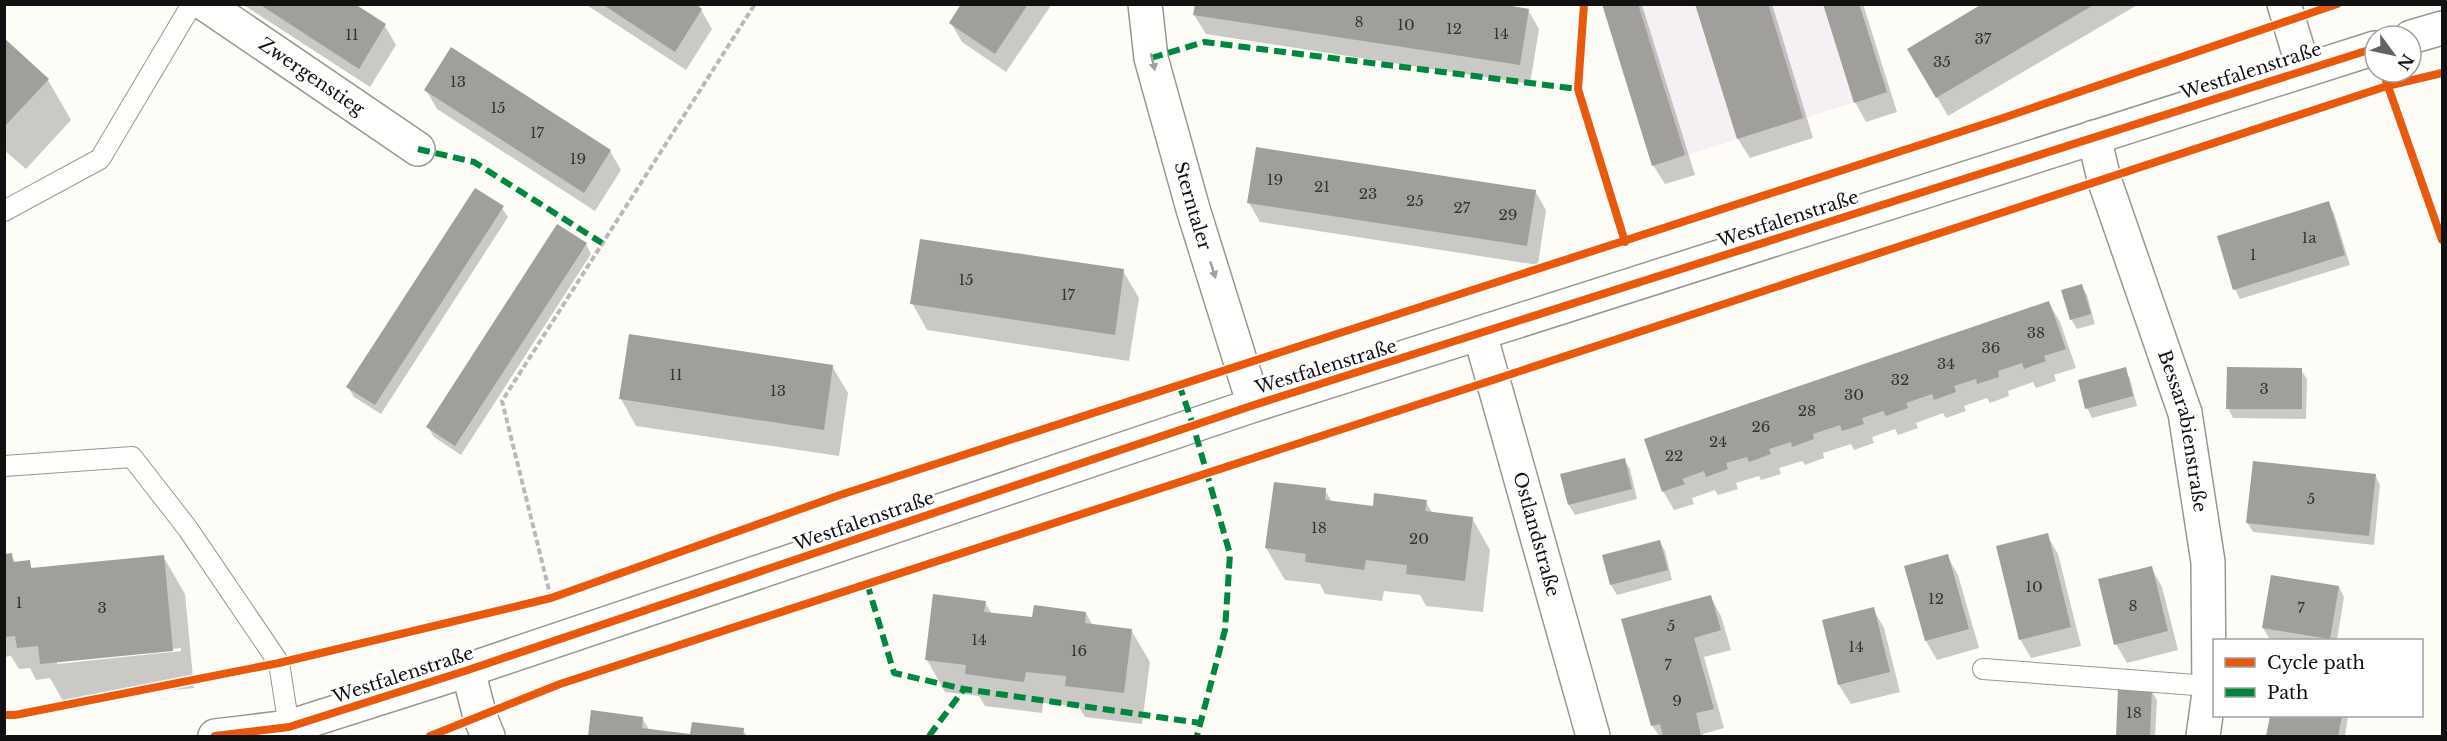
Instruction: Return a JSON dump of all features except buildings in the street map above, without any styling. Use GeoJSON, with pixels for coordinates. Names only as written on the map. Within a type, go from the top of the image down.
{"type":"FeatureCollection","features":[{"type":"Feature","properties":{"kind":"street","name":"Zwergenstieg"},"geometry":{"type":"LineString","coordinates":[[205,4],[418,149]]}},
{"type":"Feature","properties":{"kind":"street","name":"Sterntaler"},"geometry":{"type":"LineString","coordinates":[[1146,4],[1151,58],[1193,209],[1254,405]]}},
{"type":"Feature","properties":{"kind":"street"},"geometry":{"type":"LineString","coordinates":[[2284,4],[2304,69]]}},
{"type":"Feature","properties":{"kind":"street"},"geometry":{"type":"LineString","coordinates":[[2423,34],[2442,28]]}},
{"type":"Feature","properties":{"kind":"street","name":"Westfalenstraße"},"geometry":{"type":"LineString","coordinates":[[215,736],[279,732],[1254,405],[2363,52]]}},
{"type":"Feature","properties":{"kind":"street","name":"Bessarabienstraße"},"geometry":{"type":"LineString","coordinates":[[2094,137],[2104,179],[2185,412],[2208,562],[2209,686],[2203,736]]}},
{"type":"Feature","properties":{"kind":"street","name":"Ostlandstraße"},"geometry":{"type":"LineString","coordinates":[[1480,334],[1593,736]]}},
{"type":"Feature","properties":{"kind":"street"},"geometry":{"type":"LineString","coordinates":[[468,670],[480,717],[488,736]]}},
{"type":"Feature","properties":{"kind":"lane"},"geometry":{"type":"LineString","coordinates":[[4,211],[100,159],[192,4]]}},
{"type":"Feature","properties":{"kind":"lane"},"geometry":{"type":"LineString","coordinates":[[4,466],[132,457],[188,529],[279,663],[279,732]]}},
{"type":"Feature","properties":{"kind":"lane"},"geometry":{"type":"LineString","coordinates":[[1983,669],[2209,686]]}},
{"type":"Feature","properties":{"kind":"path"},"geometry":{"type":"LineString","coordinates":[[551,598],[502,400],[755,4]]}},
{"type":"Feature","properties":{"kind":"shaded area"},"geometry":{"type":"Polygon","coordinates":[[[1602,5],[1859,5],[1887,92],[1652,166],[1602,5]]]}},
{"type":"Feature","properties":{"kind":"marked path"},"geometry":{"type":"LineString","coordinates":[[1151,58],[1204,42],[1578,89]]}},
{"type":"Feature","properties":{"kind":"marked path"},"geometry":{"type":"LineString","coordinates":[[418,149],[474,162],[602,243]]}},
{"type":"Feature","properties":{"kind":"marked path"},"geometry":{"type":"LineString","coordinates":[[1179,384],[1230,554],[1225,630],[1197,736]]}},
{"type":"Feature","properties":{"kind":"marked path"},"geometry":{"type":"LineString","coordinates":[[867,583],[894,673],[964,689],[1200,723]]}},
{"type":"Feature","properties":{"kind":"marked path"},"geometry":{"type":"LineString","coordinates":[[929,736],[964,689]]}},
{"type":"Feature","properties":{"kind":"cycle path"},"geometry":{"type":"LineString","coordinates":[[1584,4],[1578,89],[1625,242]]}},
{"type":"Feature","properties":{"kind":"cycle path"},"geometry":{"type":"LineString","coordinates":[[4,715],[15,715],[279,663],[551,598],[840,495],[2000,119],[2337,4]]}},
{"type":"Feature","properties":{"kind":"cycle path"},"geometry":{"type":"LineString","coordinates":[[215,736],[289,727],[468,670],[1254,405],[2363,52]]}},
{"type":"Feature","properties":{"kind":"cycle path"},"geometry":{"type":"LineString","coordinates":[[430,736],[560,684],[2387,86],[2442,73]]}},
{"type":"Feature","properties":{"kind":"cycle path"},"geometry":{"type":"LineString","coordinates":[[2387,84],[2442,240]]}}]}
